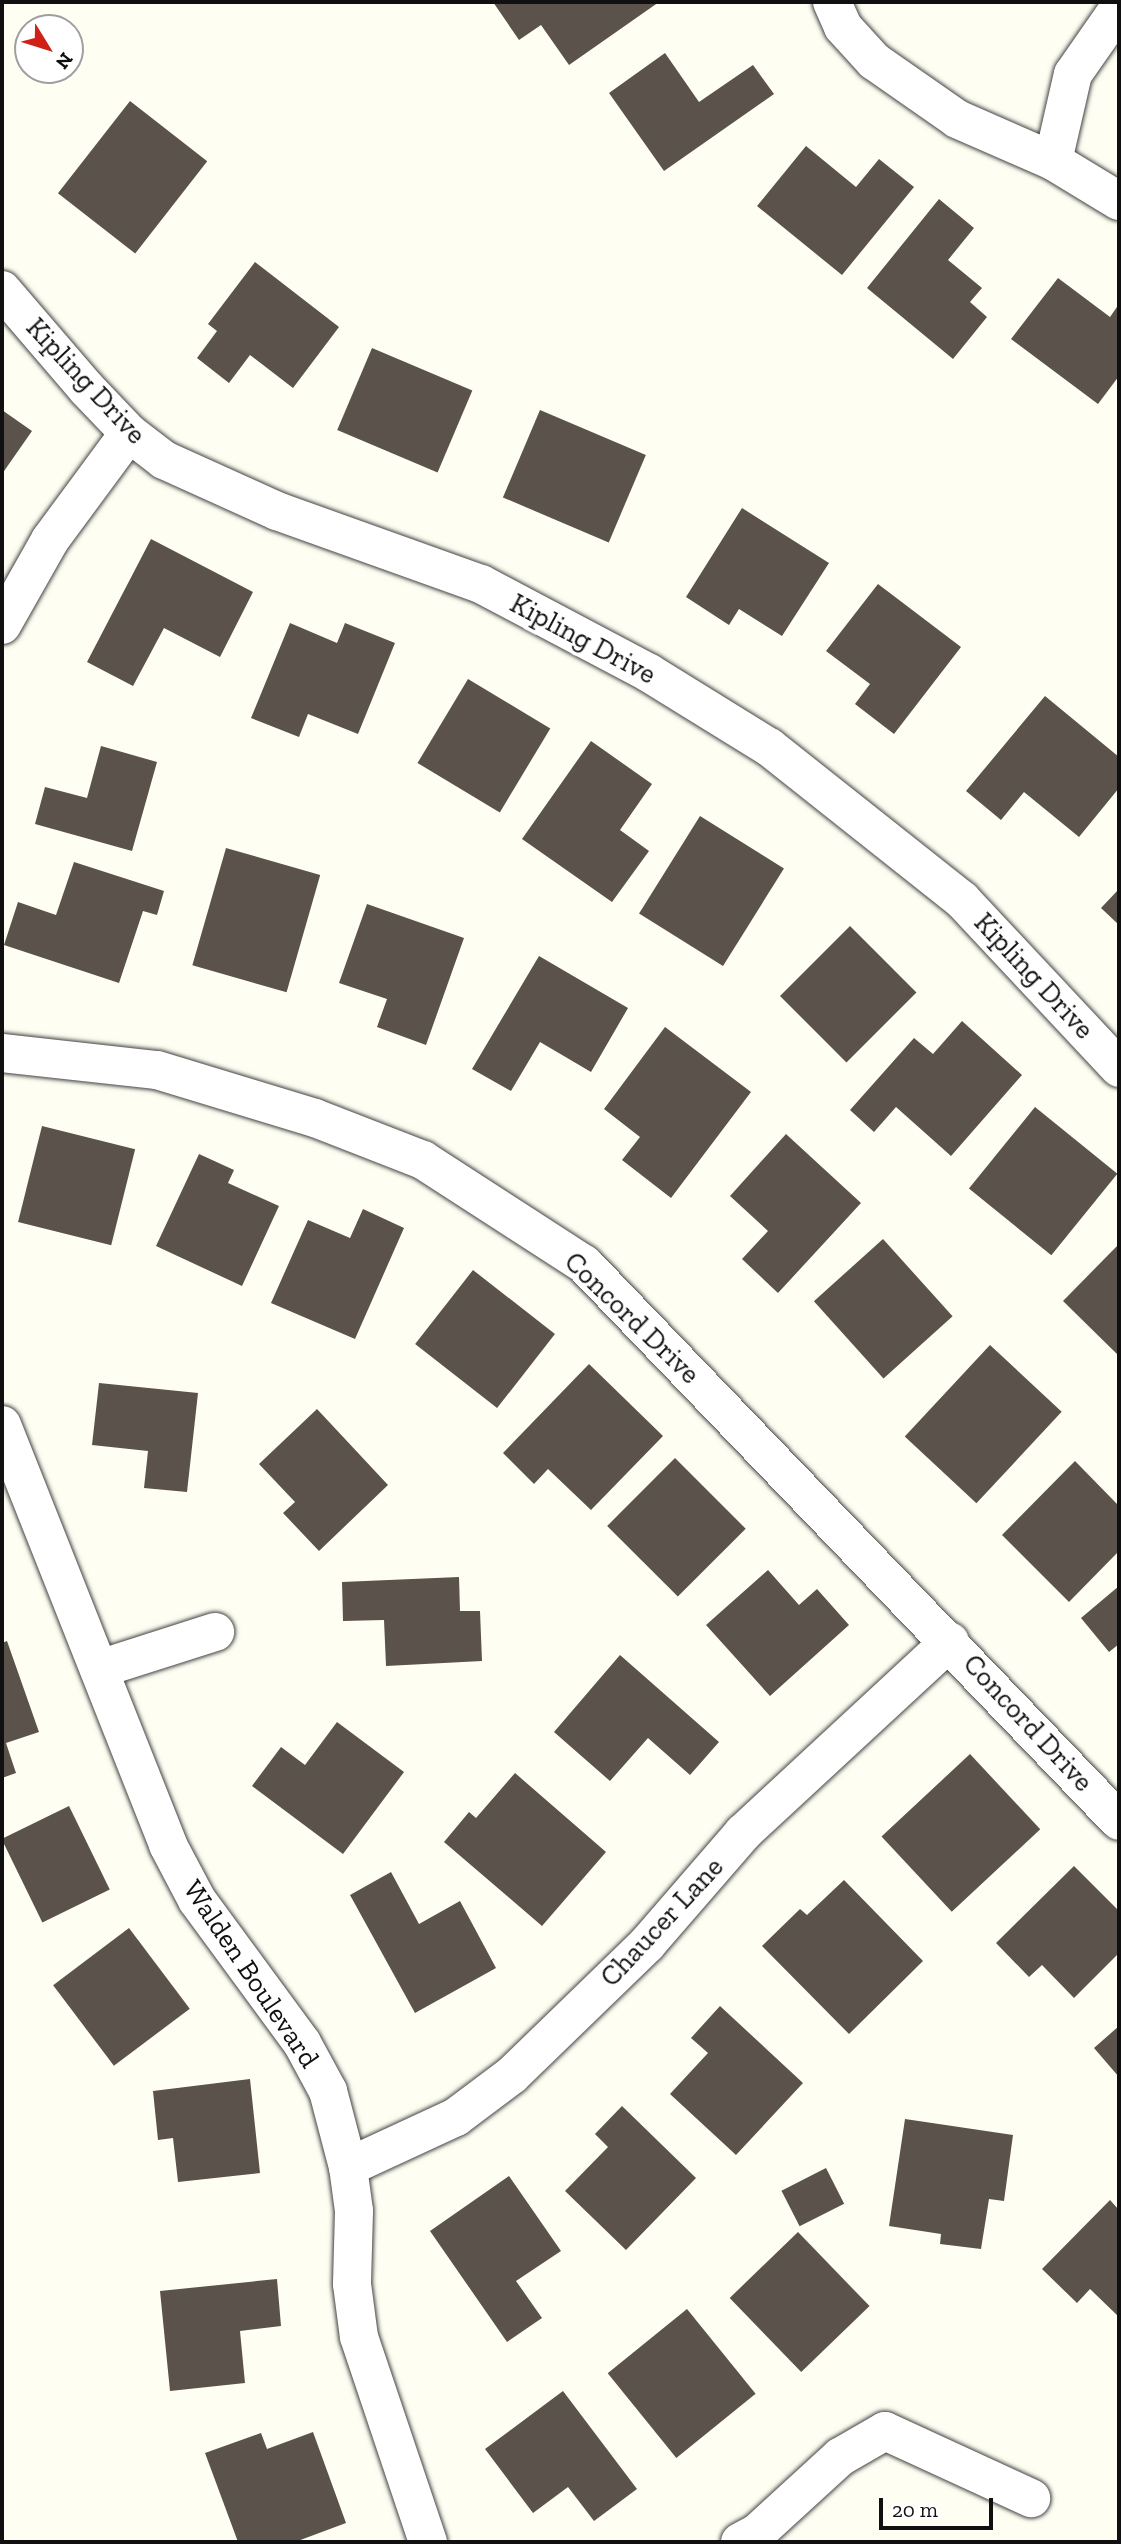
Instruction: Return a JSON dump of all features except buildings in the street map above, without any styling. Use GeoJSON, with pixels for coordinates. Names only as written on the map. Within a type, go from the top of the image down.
{"type":"FeatureCollection","features":[{"type":"Feature","properties":{"kind":"street"},"geometry":{"type":"LineString","coordinates":[[832,2],[843,27],[874,61],[957,119],[1053,161],[1119,201]]}},
{"type":"Feature","properties":{"kind":"street"},"geometry":{"type":"LineString","coordinates":[[1053,161],[1073,74],[1119,8]]}},
{"type":"Feature","properties":{"kind":"street","name":"Kipling Drive"},"geometry":{"type":"LineString","coordinates":[[2,290],[129,433],[164,460],[277,511],[481,584],[649,673],[769,747],[962,900],[1119,1068]]}},
{"type":"Feature","properties":{"kind":"street"},"geometry":{"type":"LineString","coordinates":[[2,625],[50,540],[129,433]]}},
{"type":"Feature","properties":{"kind":"street","name":"Concord Drive"},"geometry":{"type":"LineString","coordinates":[[2,1053],[157,1070],[315,1118],[423,1160],[584,1264],[950,1641],[1119,1821]]}},
{"type":"Feature","properties":{"kind":"street","name":"Walden Boulevard"},"geometry":{"type":"LineString","coordinates":[[2,1425],[174,1856],[197,1900],[302,2043],[328,2091],[348,2167],[354,2211],[352,2284],[359,2337],[428,2542]]}},
{"type":"Feature","properties":{"kind":"street"},"geometry":{"type":"LineString","coordinates":[[99,1669],[215,1632]]}},
{"type":"Feature","properties":{"kind":"street","name":"Chaucer Lane"},"geometry":{"type":"LineString","coordinates":[[348,2167],[456,2117],[512,2075],[647,1944],[743,1833],[950,1641]]}},
{"type":"Feature","properties":{"kind":"street"},"geometry":{"type":"LineString","coordinates":[[740,2542],[757,2533],[840,2457],[885,2431],[1031,2498]]}}]}
